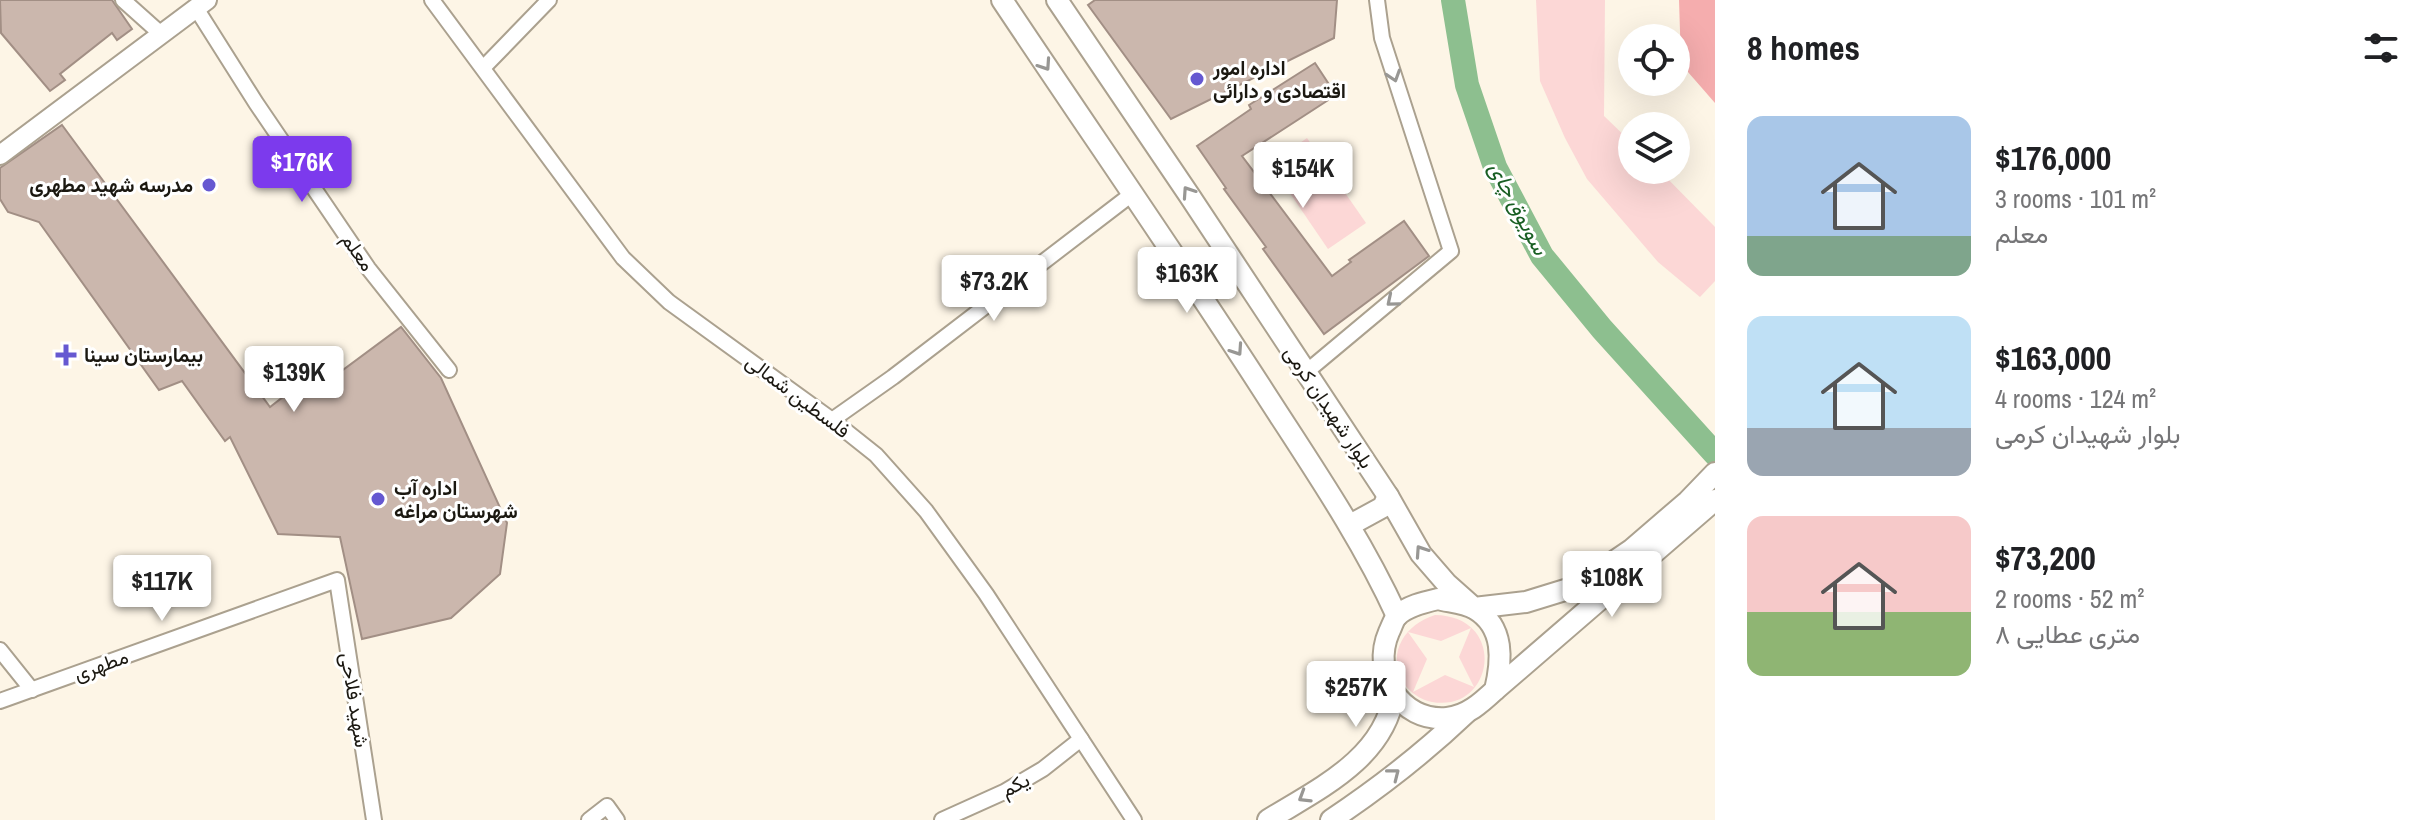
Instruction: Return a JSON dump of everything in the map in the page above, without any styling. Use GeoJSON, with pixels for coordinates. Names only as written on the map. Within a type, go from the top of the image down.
{"type":"FeatureCollection","features":[{"type":"Feature","properties":{"kind":"main road"},"geometry":{"type":"LineString","coordinates":[[1002,0],[1350,525],[1376,570],[1397,616]]}},
{"type":"Feature","properties":{"kind":"main road","name":"بلوار شهیدان کرمی"},"geometry":{"type":"LineString","coordinates":[[1057,0],[1388,496],[1421,554],[1447,584],[1474,608]]}},
{"type":"Feature","properties":{"kind":"main road"},"geometry":{"type":"LineString","coordinates":[[1331,820],[1367,796],[1435,742],[1702,505],[1715,473]]}},
{"type":"Feature","properties":{"kind":"main road"},"geometry":{"type":"LineString","coordinates":[[1350,525],[1383,507],[1388,496]]}},
{"type":"Feature","properties":{"kind":"main road"},"geometry":{"type":"LineString","coordinates":[[1467,712],[1448,718],[1427,716],[1409,708],[1394,694],[1382,661],[1384,644],[1397,616],[1419,603],[1438,599],[1474,608],[1526,602],[1578,586],[1702,505]]}},
{"type":"Feature","properties":{"kind":"main road"},"geometry":{"type":"LineString","coordinates":[[1474,608],[1487,620],[1499,644],[1500,671],[1495,690]]}},
{"type":"Feature","properties":{"kind":"main road"},"geometry":{"type":"LineString","coordinates":[[1268,820],[1341,775],[1382,734],[1392,711],[1394,694]]}},
{"type":"Feature","properties":{"kind":"main road"},"geometry":{"type":"LineString","coordinates":[[1341,775],[1356,782],[1367,796]]}},
{"type":"Feature","properties":{"kind":"street"},"geometry":{"type":"LineString","coordinates":[[123,0],[161,34]]}},
{"type":"Feature","properties":{"kind":"street","name":"فلسطین شمالی"},"geometry":{"type":"LineString","coordinates":[[432,0],[484,67],[538,148],[623,258],[669,302],[876,455],[926,511],[986,594],[1134,820]]}},
{"type":"Feature","properties":{"kind":"street"},"geometry":{"type":"LineString","coordinates":[[484,67],[549,0]]}},
{"type":"Feature","properties":{"kind":"street"},"geometry":{"type":"LineString","coordinates":[[1305,373],[1451,251],[1382,38],[1377,0]]}},
{"type":"Feature","properties":{"kind":"street"},"geometry":{"type":"LineString","coordinates":[[0,155],[202,4]]}},
{"type":"Feature","properties":{"kind":"street","name":"معلم"},"geometry":{"type":"LineString","coordinates":[[202,4],[256,103],[361,257],[449,370]]}},
{"type":"Feature","properties":{"kind":"street"},"geometry":{"type":"LineString","coordinates":[[832,420],[1132,194]]}},
{"type":"Feature","properties":{"kind":"street","name":"مطهری"},"geometry":{"type":"LineString","coordinates":[[0,701],[337,580]]}},
{"type":"Feature","properties":{"kind":"street","name":"شهید فلاحی"},"geometry":{"type":"LineString","coordinates":[[337,580],[374,820]]}},
{"type":"Feature","properties":{"kind":"street"},"geometry":{"type":"LineString","coordinates":[[0,650],[32,690]]}},
{"type":"Feature","properties":{"kind":"street","name":"یکم"},"geometry":{"type":"LineString","coordinates":[[942,820],[1004,792],[1043,769],[1081,739]]}},
{"type":"Feature","properties":{"kind":"street"},"geometry":{"type":"LineString","coordinates":[[589,820],[607,806],[617,820]]}},
{"type":"Feature","properties":{"kind":"shaded area"},"geometry":{"type":"Polygon","coordinates":[[[1536,0],[1605,0],[1604,116],[1618,130],[1618,184],[1673,184],[1715,227],[1715,281],[1700,297],[1658,262],[1587,179],[1540,81],[1536,0]]]}},
{"type":"Feature","properties":{"kind":"shaded area"},"geometry":{"type":"Polygon","coordinates":[[[1679,0],[1715,0],[1715,103],[1690,74],[1690,24],[1680,24],[1679,0]]]}},
{"type":"Feature","properties":{"kind":"shaded area"},"geometry":{"type":"Polygon","coordinates":[[[1307,138],[1366,223],[1328,249],[1270,164],[1307,138]]]}},
{"type":"Feature","properties":{"kind":"shaded area"},"geometry":{"type":"Polygon","coordinates":[[[1435,615],[1458,619],[1471,628],[1441,641],[1408,632],[1435,615]]]}},
{"type":"Feature","properties":{"kind":"shaded area"},"geometry":{"type":"Polygon","coordinates":[[[1471,628],[1483,646],[1484,663],[1480,680],[1469,693],[1453,701],[1432,702],[1420,697],[1412,692],[1406,686],[1398,671],[1398,650],[1408,632],[1427,659],[1413,692],[1445,675],[1474,687],[1459,657],[1471,628]]]}},
{"type":"Feature","properties":{"kind":"building"},"geometry":{"type":"Polygon","coordinates":[[[0,0],[112,0],[132,29],[117,40],[112,33],[60,74],[65,80],[50,91],[1,33],[0,0]]]}},
{"type":"Feature","properties":{"kind":"building","name":"اداره امور اقتصادی و دارائی"},"geometry":{"type":"Polygon","coordinates":[[[1095,0],[1337,0],[1334,38],[1171,119],[1088,5],[1095,0]]]}},
{"type":"Feature","properties":{"kind":"building"},"geometry":{"type":"Polygon","coordinates":[[[1315,63],[1336,95],[1242,156],[1332,276],[1404,221],[1429,256],[1324,334],[1263,249],[1266,247],[1197,146],[1251,109],[1249,105],[1315,63]]]}},
{"type":"Feature","properties":{"kind":"building","name":"اداره آب شهرستان مراغه"},"geometry":{"type":"Polygon","coordinates":[[[62,125],[270,407],[323,366],[332,378],[401,327],[441,378],[507,523],[500,574],[451,618],[362,639],[340,537],[278,534],[230,437],[225,441],[182,381],[159,390],[39,222],[8,212],[0,199],[0,168],[62,125]]]}},
{"type":"Feature","properties":{"kind":"waterway","name":"سویوق چای"},"geometry":{"type":"LineString","coordinates":[[1453,0],[1467,85],[1495,167],[1542,256],[1602,329],[1715,454]]}},
{"type":"Feature","properties":{"kind":"place","name":"اداره امور اقتصادی و دارائی"},"geometry":{"type":"Point","coordinates":[1197,79]}},
{"type":"Feature","properties":{"kind":"place","name":"مدرسه شهید مطهری"},"geometry":{"type":"Point","coordinates":[209,185]}},
{"type":"Feature","properties":{"kind":"place","name":"بیمارستان سینا"},"geometry":{"type":"Point","coordinates":[66,355]}},
{"type":"Feature","properties":{"kind":"place","name":"اداره آب شهرستان مراغه"},"geometry":{"type":"Point","coordinates":[378,499]}}]}
